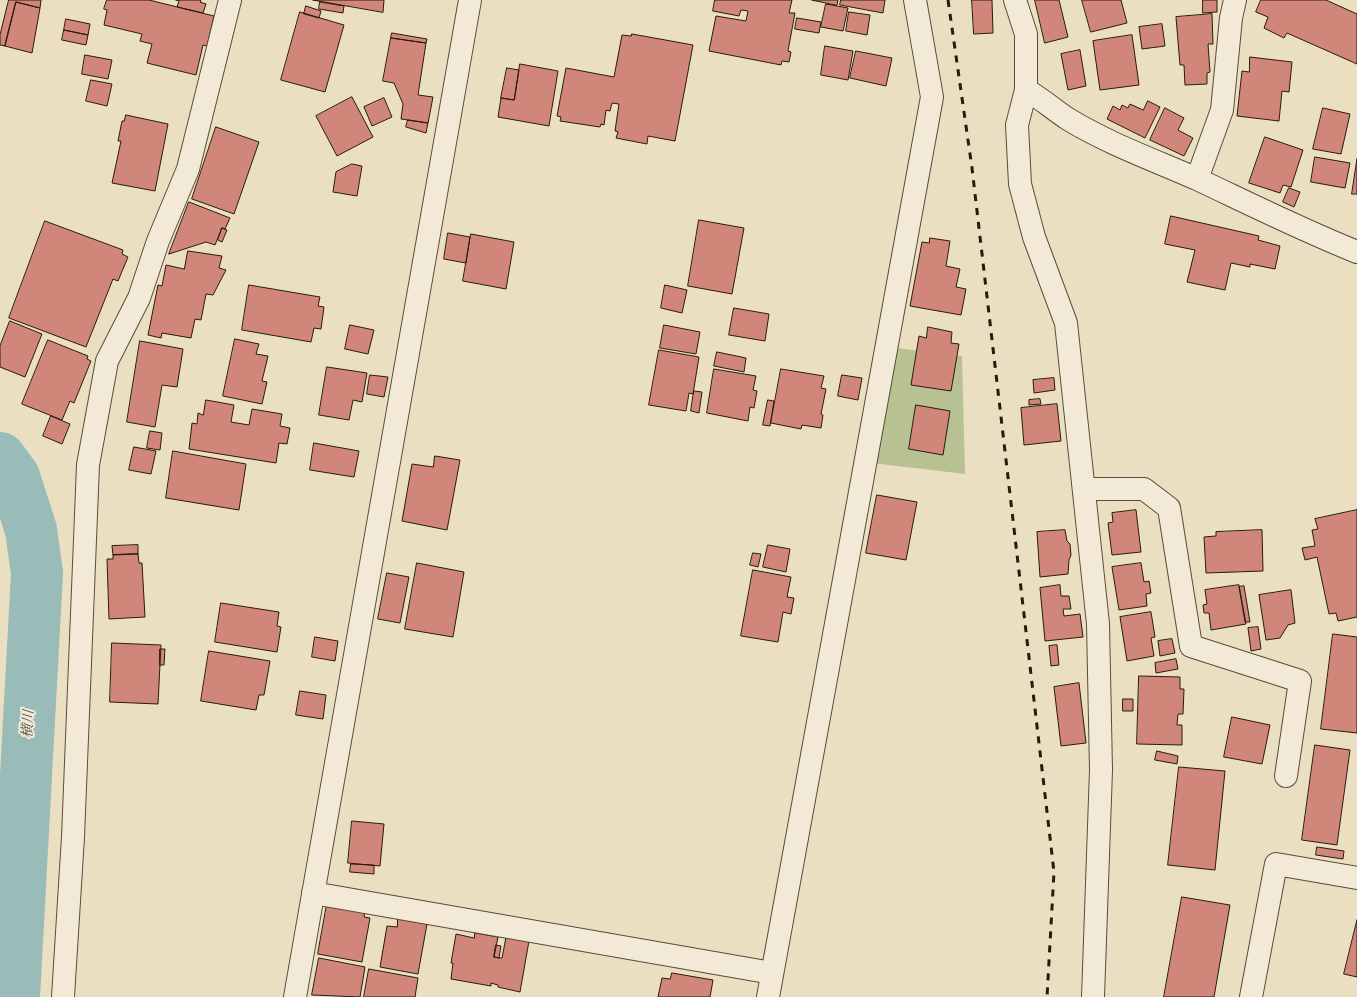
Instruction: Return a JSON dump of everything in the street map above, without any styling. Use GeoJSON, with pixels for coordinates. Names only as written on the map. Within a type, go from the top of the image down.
{"type":"FeatureCollection","features":[{"type":"Feature","properties":{"kind":"street"},"geometry":{"type":"LineString","coordinates":[[63,997],[73,837],[88,465],[107,361],[139,298],[158,241],[188,169],[230,0]]}},
{"type":"Feature","properties":{"kind":"street"},"geometry":{"type":"LineString","coordinates":[[295,997],[470,0]]}},
{"type":"Feature","properties":{"kind":"street"},"geometry":{"type":"LineString","coordinates":[[768,997],[932,98],[915,0]]}},
{"type":"Feature","properties":{"kind":"street"},"geometry":{"type":"LineString","coordinates":[[1014,0],[1026,34],[1026,90],[1017,125],[1020,184],[1034,237],[1066,323],[1098,624],[1101,762],[1092,997]]}},
{"type":"Feature","properties":{"kind":"street"},"geometry":{"type":"LineString","coordinates":[[1197,179],[1222,110],[1231,18],[1235,0]]}},
{"type":"Feature","properties":{"kind":"street"},"geometry":{"type":"LineString","coordinates":[[1026,90],[1068,118],[1113,142],[1197,179],[1285,222],[1357,252]]}},
{"type":"Feature","properties":{"kind":"street"},"geometry":{"type":"LineString","coordinates":[[1084,489],[1144,489],[1169,508],[1191,646],[1300,681],[1286,776]]}},
{"type":"Feature","properties":{"kind":"street"},"geometry":{"type":"LineString","coordinates":[[1251,997],[1276,864],[1357,878]]}},
{"type":"Feature","properties":{"kind":"street"},"geometry":{"type":"LineString","coordinates":[[313,892],[772,973]]}},
{"type":"Feature","properties":{"kind":"green space"},"geometry":{"type":"Polygon","coordinates":[[[889,347],[962,356],[965,474],[872,463],[889,347]]]}},
{"type":"Feature","properties":{"kind":"building"},"geometry":{"type":"Polygon","coordinates":[[[9,0],[41,0],[40,8],[16,2],[5,46],[0,45],[0,35],[9,0]]]}},
{"type":"Feature","properties":{"kind":"building"},"geometry":{"type":"Polygon","coordinates":[[[107,0],[149,0],[214,16],[207,46],[203,45],[196,75],[147,63],[152,44],[140,41],[142,34],[104,25],[107,10],[104,9],[107,0]]]}},
{"type":"Feature","properties":{"kind":"building"},"geometry":{"type":"Polygon","coordinates":[[[176,0],[201,0],[200,2],[206,4],[203,13],[177,7],[179,1],[176,0]]]}},
{"type":"Feature","properties":{"kind":"building"},"geometry":{"type":"Polygon","coordinates":[[[313,0],[384,0],[383,12],[313,0]]]}},
{"type":"Feature","properties":{"kind":"building"},"geometry":{"type":"Polygon","coordinates":[[[715,0],[792,0],[789,13],[795,13],[788,51],[791,52],[789,62],[782,61],[781,65],[709,51],[716,16],[746,21],[748,11],[741,10],[739,16],[713,11],[715,0]]]}},
{"type":"Feature","properties":{"kind":"building"},"geometry":{"type":"Polygon","coordinates":[[[812,0],[838,0],[837,5],[812,0]]]}},
{"type":"Feature","properties":{"kind":"building"},"geometry":{"type":"Polygon","coordinates":[[[841,0],[885,0],[883,13],[840,5],[841,0]]]}},
{"type":"Feature","properties":{"kind":"building"},"geometry":{"type":"Polygon","coordinates":[[[972,0],[992,0],[993,33],[974,34],[972,0]]]}},
{"type":"Feature","properties":{"kind":"building"},"geometry":{"type":"Polygon","coordinates":[[[1035,0],[1059,0],[1068,37],[1045,43],[1035,0]]]}},
{"type":"Feature","properties":{"kind":"building"},"geometry":{"type":"Polygon","coordinates":[[[1082,0],[1121,0],[1127,23],[1091,32],[1082,0]]]}},
{"type":"Feature","properties":{"kind":"building"},"geometry":{"type":"Polygon","coordinates":[[[1203,0],[1217,0],[1217,12],[1203,13],[1203,0]]]}},
{"type":"Feature","properties":{"kind":"building"},"geometry":{"type":"Polygon","coordinates":[[[1261,0],[1326,0],[1357,14],[1357,64],[1287,33],[1284,38],[1264,28],[1268,17],[1256,12],[1261,0]]]}},
{"type":"Feature","properties":{"kind":"building"},"geometry":{"type":"Polygon","coordinates":[[[16,2],[40,8],[32,53],[5,46],[16,2]]]}},
{"type":"Feature","properties":{"kind":"building"},"geometry":{"type":"Polygon","coordinates":[[[320,2],[344,6],[343,13],[319,9],[320,2]]]}},
{"type":"Feature","properties":{"kind":"building"},"geometry":{"type":"Polygon","coordinates":[[[826,4],[848,8],[843,31],[821,27],[826,4]]]}},
{"type":"Feature","properties":{"kind":"building"},"geometry":{"type":"Polygon","coordinates":[[[306,6],[321,11],[319,18],[304,14],[306,6]]]}},
{"type":"Feature","properties":{"kind":"building"},"geometry":{"type":"Polygon","coordinates":[[[300,12],[344,25],[325,92],[281,80],[300,12]]]}},
{"type":"Feature","properties":{"kind":"building"},"geometry":{"type":"Polygon","coordinates":[[[849,12],[870,15],[867,35],[846,31],[849,12]]]}},
{"type":"Feature","properties":{"kind":"building"},"geometry":{"type":"Polygon","coordinates":[[[1212,14],[1213,44],[1208,44],[1210,72],[1207,73],[1207,84],[1185,85],[1184,65],[1180,65],[1176,17],[1212,14]]]}},
{"type":"Feature","properties":{"kind":"building"},"geometry":{"type":"Polygon","coordinates":[[[797,18],[821,22],[819,33],[795,29],[797,18]]]}},
{"type":"Feature","properties":{"kind":"building"},"geometry":{"type":"Polygon","coordinates":[[[66,19],[90,24],[88,35],[64,30],[66,19]]]}},
{"type":"Feature","properties":{"kind":"building"},"geometry":{"type":"Polygon","coordinates":[[[1162,24],[1165,46],[1142,49],[1139,27],[1162,24]]]}},
{"type":"Feature","properties":{"kind":"building"},"geometry":{"type":"Polygon","coordinates":[[[64,30],[88,35],[86,45],[62,40],[64,30]]]}},
{"type":"Feature","properties":{"kind":"building"},"geometry":{"type":"Polygon","coordinates":[[[392,33],[427,39],[426,43],[391,38],[392,33]]]}},
{"type":"Feature","properties":{"kind":"building"},"geometry":{"type":"Polygon","coordinates":[[[632,34],[693,45],[675,141],[648,136],[647,144],[616,138],[618,132],[615,131],[619,104],[612,103],[610,111],[606,110],[604,125],[601,124],[600,127],[560,121],[561,117],[557,116],[566,68],[614,77],[622,35],[631,36],[632,34]]]}},
{"type":"Feature","properties":{"kind":"building"},"geometry":{"type":"Polygon","coordinates":[[[1132,35],[1139,85],[1100,90],[1093,41],[1132,35]]]}},
{"type":"Feature","properties":{"kind":"building"},"geometry":{"type":"Polygon","coordinates":[[[391,38],[426,43],[418,95],[433,97],[428,123],[401,119],[403,104],[394,83],[383,81],[391,38]]]}},
{"type":"Feature","properties":{"kind":"building"},"geometry":{"type":"Polygon","coordinates":[[[825,46],[853,51],[848,80],[821,75],[825,46]]]}},
{"type":"Feature","properties":{"kind":"building"},"geometry":{"type":"Polygon","coordinates":[[[1080,50],[1086,86],[1068,90],[1061,54],[1080,50]]]}},
{"type":"Feature","properties":{"kind":"building"},"geometry":{"type":"Polygon","coordinates":[[[856,51],[892,58],[886,86],[850,78],[856,51]]]}},
{"type":"Feature","properties":{"kind":"building"},"geometry":{"type":"Polygon","coordinates":[[[85,55],[112,60],[108,79],[82,74],[85,55]]]}},
{"type":"Feature","properties":{"kind":"building"},"geometry":{"type":"Polygon","coordinates":[[[1250,57],[1292,62],[1289,92],[1282,91],[1279,121],[1237,116],[1242,71],[1249,72],[1250,57]]]}},
{"type":"Feature","properties":{"kind":"building"},"geometry":{"type":"Polygon","coordinates":[[[520,64],[558,71],[549,126],[498,117],[501,98],[514,100],[520,64]]]}},
{"type":"Feature","properties":{"kind":"building"},"geometry":{"type":"Polygon","coordinates":[[[507,68],[519,70],[514,100],[501,98],[507,68]]]}},
{"type":"Feature","properties":{"kind":"building"},"geometry":{"type":"Polygon","coordinates":[[[91,80],[112,84],[107,106],[86,101],[91,80]]]}},
{"type":"Feature","properties":{"kind":"building"},"geometry":{"type":"Polygon","coordinates":[[[352,97],[373,137],[337,156],[316,116],[352,97]]]}},
{"type":"Feature","properties":{"kind":"building"},"geometry":{"type":"Polygon","coordinates":[[[384,98],[392,117],[372,126],[364,107],[384,98]]]}},
{"type":"Feature","properties":{"kind":"building"},"geometry":{"type":"Polygon","coordinates":[[[1148,101],[1160,107],[1145,138],[1107,119],[1113,106],[1120,110],[1122,105],[1128,108],[1130,104],[1143,110],[1148,101]]]}},
{"type":"Feature","properties":{"kind":"building"},"geometry":{"type":"Polygon","coordinates":[[[1165,108],[1184,118],[1178,130],[1193,138],[1184,156],[1150,140],[1165,108]]]}},
{"type":"Feature","properties":{"kind":"building"},"geometry":{"type":"Polygon","coordinates":[[[1323,108],[1350,114],[1341,154],[1313,149],[1323,108]]]}},
{"type":"Feature","properties":{"kind":"building"},"geometry":{"type":"Polygon","coordinates":[[[126,115],[168,124],[155,191],[112,183],[121,141],[118,141],[122,121],[124,121],[126,115]]]}},
{"type":"Feature","properties":{"kind":"building"},"geometry":{"type":"Polygon","coordinates":[[[408,120],[428,123],[426,133],[406,127],[408,120]]]}},
{"type":"Feature","properties":{"kind":"building"},"geometry":{"type":"Polygon","coordinates":[[[216,127],[259,142],[234,214],[192,199],[216,127]]]}},
{"type":"Feature","properties":{"kind":"building"},"geometry":{"type":"Polygon","coordinates":[[[1265,137],[1303,150],[1291,187],[1283,185],[1280,193],[1249,183],[1265,137]]]}},
{"type":"Feature","properties":{"kind":"building"},"geometry":{"type":"Polygon","coordinates":[[[1315,157],[1350,163],[1345,188],[1311,182],[1315,157]]]}},
{"type":"Feature","properties":{"kind":"building"},"geometry":{"type":"Polygon","coordinates":[[[1357,159],[1357,194],[1352,194],[1357,159]]]}},
{"type":"Feature","properties":{"kind":"building"},"geometry":{"type":"Polygon","coordinates":[[[352,164],[362,166],[357,196],[333,192],[336,172],[352,164]]]}},
{"type":"Feature","properties":{"kind":"building"},"geometry":{"type":"Polygon","coordinates":[[[1289,188],[1300,192],[1294,207],[1283,202],[1289,188]]]}},
{"type":"Feature","properties":{"kind":"building"},"geometry":{"type":"Polygon","coordinates":[[[189,202],[230,218],[225,229],[222,228],[215,245],[206,242],[169,254],[189,202]]]}},
{"type":"Feature","properties":{"kind":"building"},"geometry":{"type":"Polygon","coordinates":[[[1171,216],[1259,236],[1258,240],[1280,246],[1275,269],[1250,264],[1250,267],[1231,263],[1225,290],[1187,282],[1195,250],[1165,244],[1171,216]]]}},
{"type":"Feature","properties":{"kind":"building"},"geometry":{"type":"Polygon","coordinates":[[[699,220],[744,228],[732,294],[688,286],[699,220]]]}},
{"type":"Feature","properties":{"kind":"building"},"geometry":{"type":"Polygon","coordinates":[[[45,221],[123,250],[122,254],[128,257],[118,281],[113,279],[86,347],[9,318],[45,221]]]}},
{"type":"Feature","properties":{"kind":"building"},"geometry":{"type":"Polygon","coordinates":[[[222,228],[227,230],[222,242],[218,240],[222,228]]]}},
{"type":"Feature","properties":{"kind":"building"},"geometry":{"type":"Polygon","coordinates":[[[448,233],[470,237],[466,263],[444,259],[448,233]]]}},
{"type":"Feature","properties":{"kind":"building"},"geometry":{"type":"Polygon","coordinates":[[[471,234],[514,242],[506,289],[463,281],[471,234]]]}},
{"type":"Feature","properties":{"kind":"building"},"geometry":{"type":"Polygon","coordinates":[[[930,238],[950,241],[946,266],[960,269],[956,287],[966,289],[961,315],[910,306],[922,242],[929,243],[930,238]]]}},
{"type":"Feature","properties":{"kind":"building"},"geometry":{"type":"Polygon","coordinates":[[[188,251],[222,256],[219,268],[226,270],[213,295],[206,294],[201,320],[195,319],[191,338],[162,333],[161,338],[148,335],[158,285],[162,286],[166,265],[184,269],[188,251]]]}},
{"type":"Feature","properties":{"kind":"building"},"geometry":{"type":"Polygon","coordinates":[[[249,285],[320,297],[318,306],[324,307],[321,329],[314,328],[311,342],[242,330],[249,285]]]}},
{"type":"Feature","properties":{"kind":"building"},"geometry":{"type":"Polygon","coordinates":[[[665,285],[687,290],[682,313],[661,308],[665,285]]]}},
{"type":"Feature","properties":{"kind":"building"},"geometry":{"type":"Polygon","coordinates":[[[734,308],[769,314],[765,341],[729,335],[734,308]]]}},
{"type":"Feature","properties":{"kind":"building"},"geometry":{"type":"Polygon","coordinates":[[[10,321],[42,334],[25,377],[0,367],[0,346],[10,321]]]}},
{"type":"Feature","properties":{"kind":"building"},"geometry":{"type":"Polygon","coordinates":[[[350,325],[374,330],[368,354],[345,349],[350,325]]]}},
{"type":"Feature","properties":{"kind":"building"},"geometry":{"type":"Polygon","coordinates":[[[664,325],[700,332],[696,354],[660,348],[664,325]]]}},
{"type":"Feature","properties":{"kind":"building"},"geometry":{"type":"Polygon","coordinates":[[[928,327],[952,332],[951,343],[959,344],[951,391],[911,385],[919,336],[926,338],[928,327]]]}},
{"type":"Feature","properties":{"kind":"building"},"geometry":{"type":"Polygon","coordinates":[[[235,339],[259,344],[256,354],[268,356],[262,381],[267,382],[262,404],[223,396],[235,339]]]}},
{"type":"Feature","properties":{"kind":"building"},"geometry":{"type":"Polygon","coordinates":[[[48,340],[88,356],[87,359],[91,361],[74,403],[70,401],[62,420],[22,404],[48,340]]]}},
{"type":"Feature","properties":{"kind":"building"},"geometry":{"type":"Polygon","coordinates":[[[140,341],[183,349],[177,387],[162,385],[155,427],[127,422],[140,341]]]}},
{"type":"Feature","properties":{"kind":"building"},"geometry":{"type":"Polygon","coordinates":[[[659,350],[699,357],[693,394],[689,393],[686,411],[649,405],[659,350]]]}},
{"type":"Feature","properties":{"kind":"building"},"geometry":{"type":"Polygon","coordinates":[[[717,352],[746,358],[744,372],[714,366],[717,352]]]}},
{"type":"Feature","properties":{"kind":"building"},"geometry":{"type":"Polygon","coordinates":[[[327,367],[367,373],[362,402],[353,400],[349,420],[319,415],[327,367]]]}},
{"type":"Feature","properties":{"kind":"building"},"geometry":{"type":"Polygon","coordinates":[[[714,369],[756,376],[753,390],[757,391],[754,408],[750,407],[748,421],[707,413],[714,369]]]}},
{"type":"Feature","properties":{"kind":"building"},"geometry":{"type":"Polygon","coordinates":[[[781,369],[824,376],[821,388],[826,389],[821,414],[823,415],[821,428],[802,425],[801,429],[771,423],[781,369]]]}},
{"type":"Feature","properties":{"kind":"building"},"geometry":{"type":"Polygon","coordinates":[[[370,375],[388,377],[384,397],[367,394],[370,375]]]}},
{"type":"Feature","properties":{"kind":"building"},"geometry":{"type":"Polygon","coordinates":[[[842,375],[862,378],[858,400],[838,396],[842,375]]]}},
{"type":"Feature","properties":{"kind":"building"},"geometry":{"type":"Polygon","coordinates":[[[1054,378],[1055,390],[1034,393],[1033,380],[1054,378]]]}},
{"type":"Feature","properties":{"kind":"building"},"geometry":{"type":"Polygon","coordinates":[[[694,391],[702,392],[699,413],[691,411],[694,391]]]}},
{"type":"Feature","properties":{"kind":"building"},"geometry":{"type":"Polygon","coordinates":[[[1040,399],[1041,404],[1029,405],[1029,400],[1040,399]]]}},
{"type":"Feature","properties":{"kind":"building"},"geometry":{"type":"Polygon","coordinates":[[[206,400],[234,405],[231,422],[249,425],[252,409],[282,414],[280,426],[290,428],[287,444],[279,443],[276,463],[189,449],[192,423],[197,424],[198,413],[203,415],[206,400]]]}},
{"type":"Feature","properties":{"kind":"building"},"geometry":{"type":"Polygon","coordinates":[[[768,400],[774,401],[770,426],[763,425],[768,400]]]}},
{"type":"Feature","properties":{"kind":"building"},"geometry":{"type":"Polygon","coordinates":[[[1057,404],[1061,441],[1024,445],[1021,408],[1057,404]]]}},
{"type":"Feature","properties":{"kind":"building"},"geometry":{"type":"Polygon","coordinates":[[[916,405],[950,411],[943,455],[909,449],[916,405]]]}},
{"type":"Feature","properties":{"kind":"building"},"geometry":{"type":"Polygon","coordinates":[[[51,416],[70,424],[62,444],[43,436],[51,416]]]}},
{"type":"Feature","properties":{"kind":"building"},"geometry":{"type":"Polygon","coordinates":[[[150,431],[162,433],[160,450],[147,448],[150,431]]]}},
{"type":"Feature","properties":{"kind":"building"},"geometry":{"type":"Polygon","coordinates":[[[314,443],[359,451],[354,477],[310,470],[314,443]]]}},
{"type":"Feature","properties":{"kind":"building"},"geometry":{"type":"Polygon","coordinates":[[[134,447],[156,451],[151,474],[129,470],[134,447]]]}},
{"type":"Feature","properties":{"kind":"building"},"geometry":{"type":"Polygon","coordinates":[[[173,451],[246,464],[239,510],[166,498],[173,451]]]}},
{"type":"Feature","properties":{"kind":"building"},"geometry":{"type":"Polygon","coordinates":[[[435,456],[460,460],[447,530],[402,521],[412,464],[433,467],[435,456]]]}},
{"type":"Feature","properties":{"kind":"building"},"geometry":{"type":"Polygon","coordinates":[[[877,495],[917,502],[906,560],[866,553],[877,495]]]}},
{"type":"Feature","properties":{"kind":"building"},"geometry":{"type":"Polygon","coordinates":[[[1136,510],[1141,552],[1112,555],[1108,523],[1113,522],[1112,513],[1136,510]]]}},
{"type":"Feature","properties":{"kind":"building"},"geometry":{"type":"Polygon","coordinates":[[[1357,510],[1357,617],[1338,621],[1336,613],[1329,614],[1317,557],[1305,560],[1302,548],[1315,546],[1312,530],[1318,529],[1315,519],[1357,510]]]}},
{"type":"Feature","properties":{"kind":"building"},"geometry":{"type":"Polygon","coordinates":[[[1065,530],[1067,541],[1070,544],[1071,555],[1068,574],[1040,577],[1037,532],[1065,530]]]}},
{"type":"Feature","properties":{"kind":"building"},"geometry":{"type":"Polygon","coordinates":[[[1262,530],[1263,571],[1206,573],[1204,537],[1216,536],[1216,532],[1262,530]]]}},
{"type":"Feature","properties":{"kind":"building"},"geometry":{"type":"Polygon","coordinates":[[[138,545],[138,554],[113,555],[112,546],[138,545]]]}},
{"type":"Feature","properties":{"kind":"building"},"geometry":{"type":"Polygon","coordinates":[[[768,545],[790,549],[786,572],[763,567],[768,545]]]}},
{"type":"Feature","properties":{"kind":"building"},"geometry":{"type":"Polygon","coordinates":[[[753,553],[761,554],[758,567],[750,565],[753,553]]]}},
{"type":"Feature","properties":{"kind":"building"},"geometry":{"type":"Polygon","coordinates":[[[138,554],[139,563],[142,563],[145,617],[109,619],[107,559],[113,559],[113,555],[138,554]]]}},
{"type":"Feature","properties":{"kind":"building"},"geometry":{"type":"Polygon","coordinates":[[[417,563],[464,572],[453,637],[405,629],[417,563]]]}},
{"type":"Feature","properties":{"kind":"building"},"geometry":{"type":"Polygon","coordinates":[[[1141,563],[1144,582],[1149,581],[1151,593],[1146,594],[1147,606],[1119,610],[1112,567],[1141,563]]]}},
{"type":"Feature","properties":{"kind":"building"},"geometry":{"type":"Polygon","coordinates":[[[753,570],[791,577],[787,597],[794,598],[791,614],[783,612],[778,642],[741,636],[753,570]]]}},
{"type":"Feature","properties":{"kind":"building"},"geometry":{"type":"Polygon","coordinates":[[[387,573],[409,577],[400,623],[378,619],[387,573]]]}},
{"type":"Feature","properties":{"kind":"building"},"geometry":{"type":"Polygon","coordinates":[[[1060,585],[1061,596],[1069,596],[1071,609],[1063,609],[1064,616],[1080,614],[1083,637],[1045,641],[1040,588],[1060,585]]]}},
{"type":"Feature","properties":{"kind":"building"},"geometry":{"type":"Polygon","coordinates":[[[1239,585],[1246,624],[1211,630],[1209,613],[1204,613],[1203,605],[1207,604],[1205,590],[1239,585]]]}},
{"type":"Feature","properties":{"kind":"building"},"geometry":{"type":"Polygon","coordinates":[[[1244,586],[1250,622],[1245,622],[1239,587],[1244,586]]]}},
{"type":"Feature","properties":{"kind":"building"},"geometry":{"type":"Polygon","coordinates":[[[1291,590],[1295,623],[1288,625],[1280,638],[1266,640],[1259,595],[1291,590]]]}},
{"type":"Feature","properties":{"kind":"building"},"geometry":{"type":"Polygon","coordinates":[[[221,603],[279,612],[277,626],[281,627],[277,652],[215,642],[221,603]]]}},
{"type":"Feature","properties":{"kind":"building"},"geometry":{"type":"Polygon","coordinates":[[[1151,612],[1155,637],[1151,638],[1154,656],[1127,661],[1120,617],[1151,612]]]}},
{"type":"Feature","properties":{"kind":"building"},"geometry":{"type":"Polygon","coordinates":[[[1258,627],[1261,649],[1251,651],[1248,628],[1258,627]]]}},
{"type":"Feature","properties":{"kind":"building"},"geometry":{"type":"Polygon","coordinates":[[[1333,634],[1357,637],[1357,733],[1321,729],[1333,634]]]}},
{"type":"Feature","properties":{"kind":"building"},"geometry":{"type":"Polygon","coordinates":[[[315,637],[338,641],[335,661],[312,657],[315,637]]]}},
{"type":"Feature","properties":{"kind":"building"},"geometry":{"type":"Polygon","coordinates":[[[1172,639],[1175,653],[1160,656],[1158,641],[1172,639]]]}},
{"type":"Feature","properties":{"kind":"building"},"geometry":{"type":"Polygon","coordinates":[[[112,643],[161,645],[158,704],[110,702],[112,643]]]}},
{"type":"Feature","properties":{"kind":"building"},"geometry":{"type":"Polygon","coordinates":[[[1057,645],[1059,665],[1051,666],[1049,646],[1057,645]]]}},
{"type":"Feature","properties":{"kind":"building"},"geometry":{"type":"Polygon","coordinates":[[[160,649],[165,649],[164,665],[160,665],[160,649]]]}},
{"type":"Feature","properties":{"kind":"building"},"geometry":{"type":"Polygon","coordinates":[[[209,651],[270,661],[264,695],[259,695],[256,710],[201,701],[209,651]]]}},
{"type":"Feature","properties":{"kind":"building"},"geometry":{"type":"Polygon","coordinates":[[[1176,659],[1178,669],[1156,673],[1155,663],[1176,659]]]}},
{"type":"Feature","properties":{"kind":"building"},"geometry":{"type":"Polygon","coordinates":[[[1139,676],[1180,677],[1180,689],[1184,689],[1183,714],[1178,714],[1177,725],[1182,725],[1182,745],[1137,744],[1139,676]]]}},
{"type":"Feature","properties":{"kind":"building"},"geometry":{"type":"Polygon","coordinates":[[[1079,683],[1086,743],[1061,746],[1054,687],[1079,683]]]}},
{"type":"Feature","properties":{"kind":"building"},"geometry":{"type":"Polygon","coordinates":[[[300,691],[326,695],[323,719],[296,715],[300,691]]]}},
{"type":"Feature","properties":{"kind":"building"},"geometry":{"type":"Polygon","coordinates":[[[1123,699],[1133,699],[1133,711],[1123,711],[1123,699]]]}},
{"type":"Feature","properties":{"kind":"building"},"geometry":{"type":"Polygon","coordinates":[[[1232,717],[1270,725],[1262,764],[1224,757],[1232,717]]]}},
{"type":"Feature","properties":{"kind":"building"},"geometry":{"type":"Polygon","coordinates":[[[1315,745],[1350,750],[1337,845],[1302,840],[1315,745]]]}},
{"type":"Feature","properties":{"kind":"building"},"geometry":{"type":"Polygon","coordinates":[[[1157,751],[1178,756],[1177,764],[1155,760],[1157,751]]]}},
{"type":"Feature","properties":{"kind":"building"},"geometry":{"type":"Polygon","coordinates":[[[1179,767],[1225,771],[1215,870],[1168,865],[1179,767]]]}},
{"type":"Feature","properties":{"kind":"building"},"geometry":{"type":"Polygon","coordinates":[[[352,821],[384,824],[380,866],[348,863],[352,821]]]}},
{"type":"Feature","properties":{"kind":"building"},"geometry":{"type":"Polygon","coordinates":[[[1317,847],[1344,851],[1343,859],[1316,855],[1317,847]]]}},
{"type":"Feature","properties":{"kind":"building"},"geometry":{"type":"Polygon","coordinates":[[[351,864],[374,865],[374,874],[350,872],[351,864]]]}},
{"type":"Feature","properties":{"kind":"building"},"geometry":{"type":"Polygon","coordinates":[[[1182,897],[1230,905],[1214,997],[1164,997],[1182,897]]]}},
{"type":"Feature","properties":{"kind":"building"},"geometry":{"type":"Polygon","coordinates":[[[327,904],[365,911],[364,917],[370,918],[362,962],[318,954],[327,904]]]}},
{"type":"Feature","properties":{"kind":"building"},"geometry":{"type":"Polygon","coordinates":[[[398,919],[427,924],[418,974],[380,967],[387,926],[397,927],[398,919]]]}},
{"type":"Feature","properties":{"kind":"building"},"geometry":{"type":"Polygon","coordinates":[[[1357,920],[1357,977],[1344,974],[1357,920]]]}},
{"type":"Feature","properties":{"kind":"building"},"geometry":{"type":"Polygon","coordinates":[[[475,933],[498,937],[494,957],[499,958],[502,958],[506,937],[529,941],[520,992],[498,987],[498,985],[491,983],[491,986],[451,979],[453,963],[451,963],[456,934],[474,938],[475,933]]]}},
{"type":"Feature","properties":{"kind":"building"},"geometry":{"type":"Polygon","coordinates":[[[496,945],[501,946],[499,958],[494,957],[496,945]]]}},
{"type":"Feature","properties":{"kind":"building"},"geometry":{"type":"Polygon","coordinates":[[[319,958],[365,967],[360,997],[312,995],[319,958]]]}},
{"type":"Feature","properties":{"kind":"building"},"geometry":{"type":"Polygon","coordinates":[[[369,969],[418,978],[415,997],[364,997],[369,969]]]}},
{"type":"Feature","properties":{"kind":"building"},"geometry":{"type":"Polygon","coordinates":[[[672,973],[713,980],[710,997],[658,997],[662,978],[670,979],[672,973]]]}},
{"type":"Feature","properties":{"kind":"waterway","name":"横川"},"geometry":{"type":"LineString","coordinates":[[0,458],[14,477],[31,530],[37,573],[14,997]]}},
{"type":"Feature","properties":{"kind":"railway"},"geometry":{"type":"LineString","coordinates":[[948,0],[972,168],[1054,872],[1047,997]]}}]}
